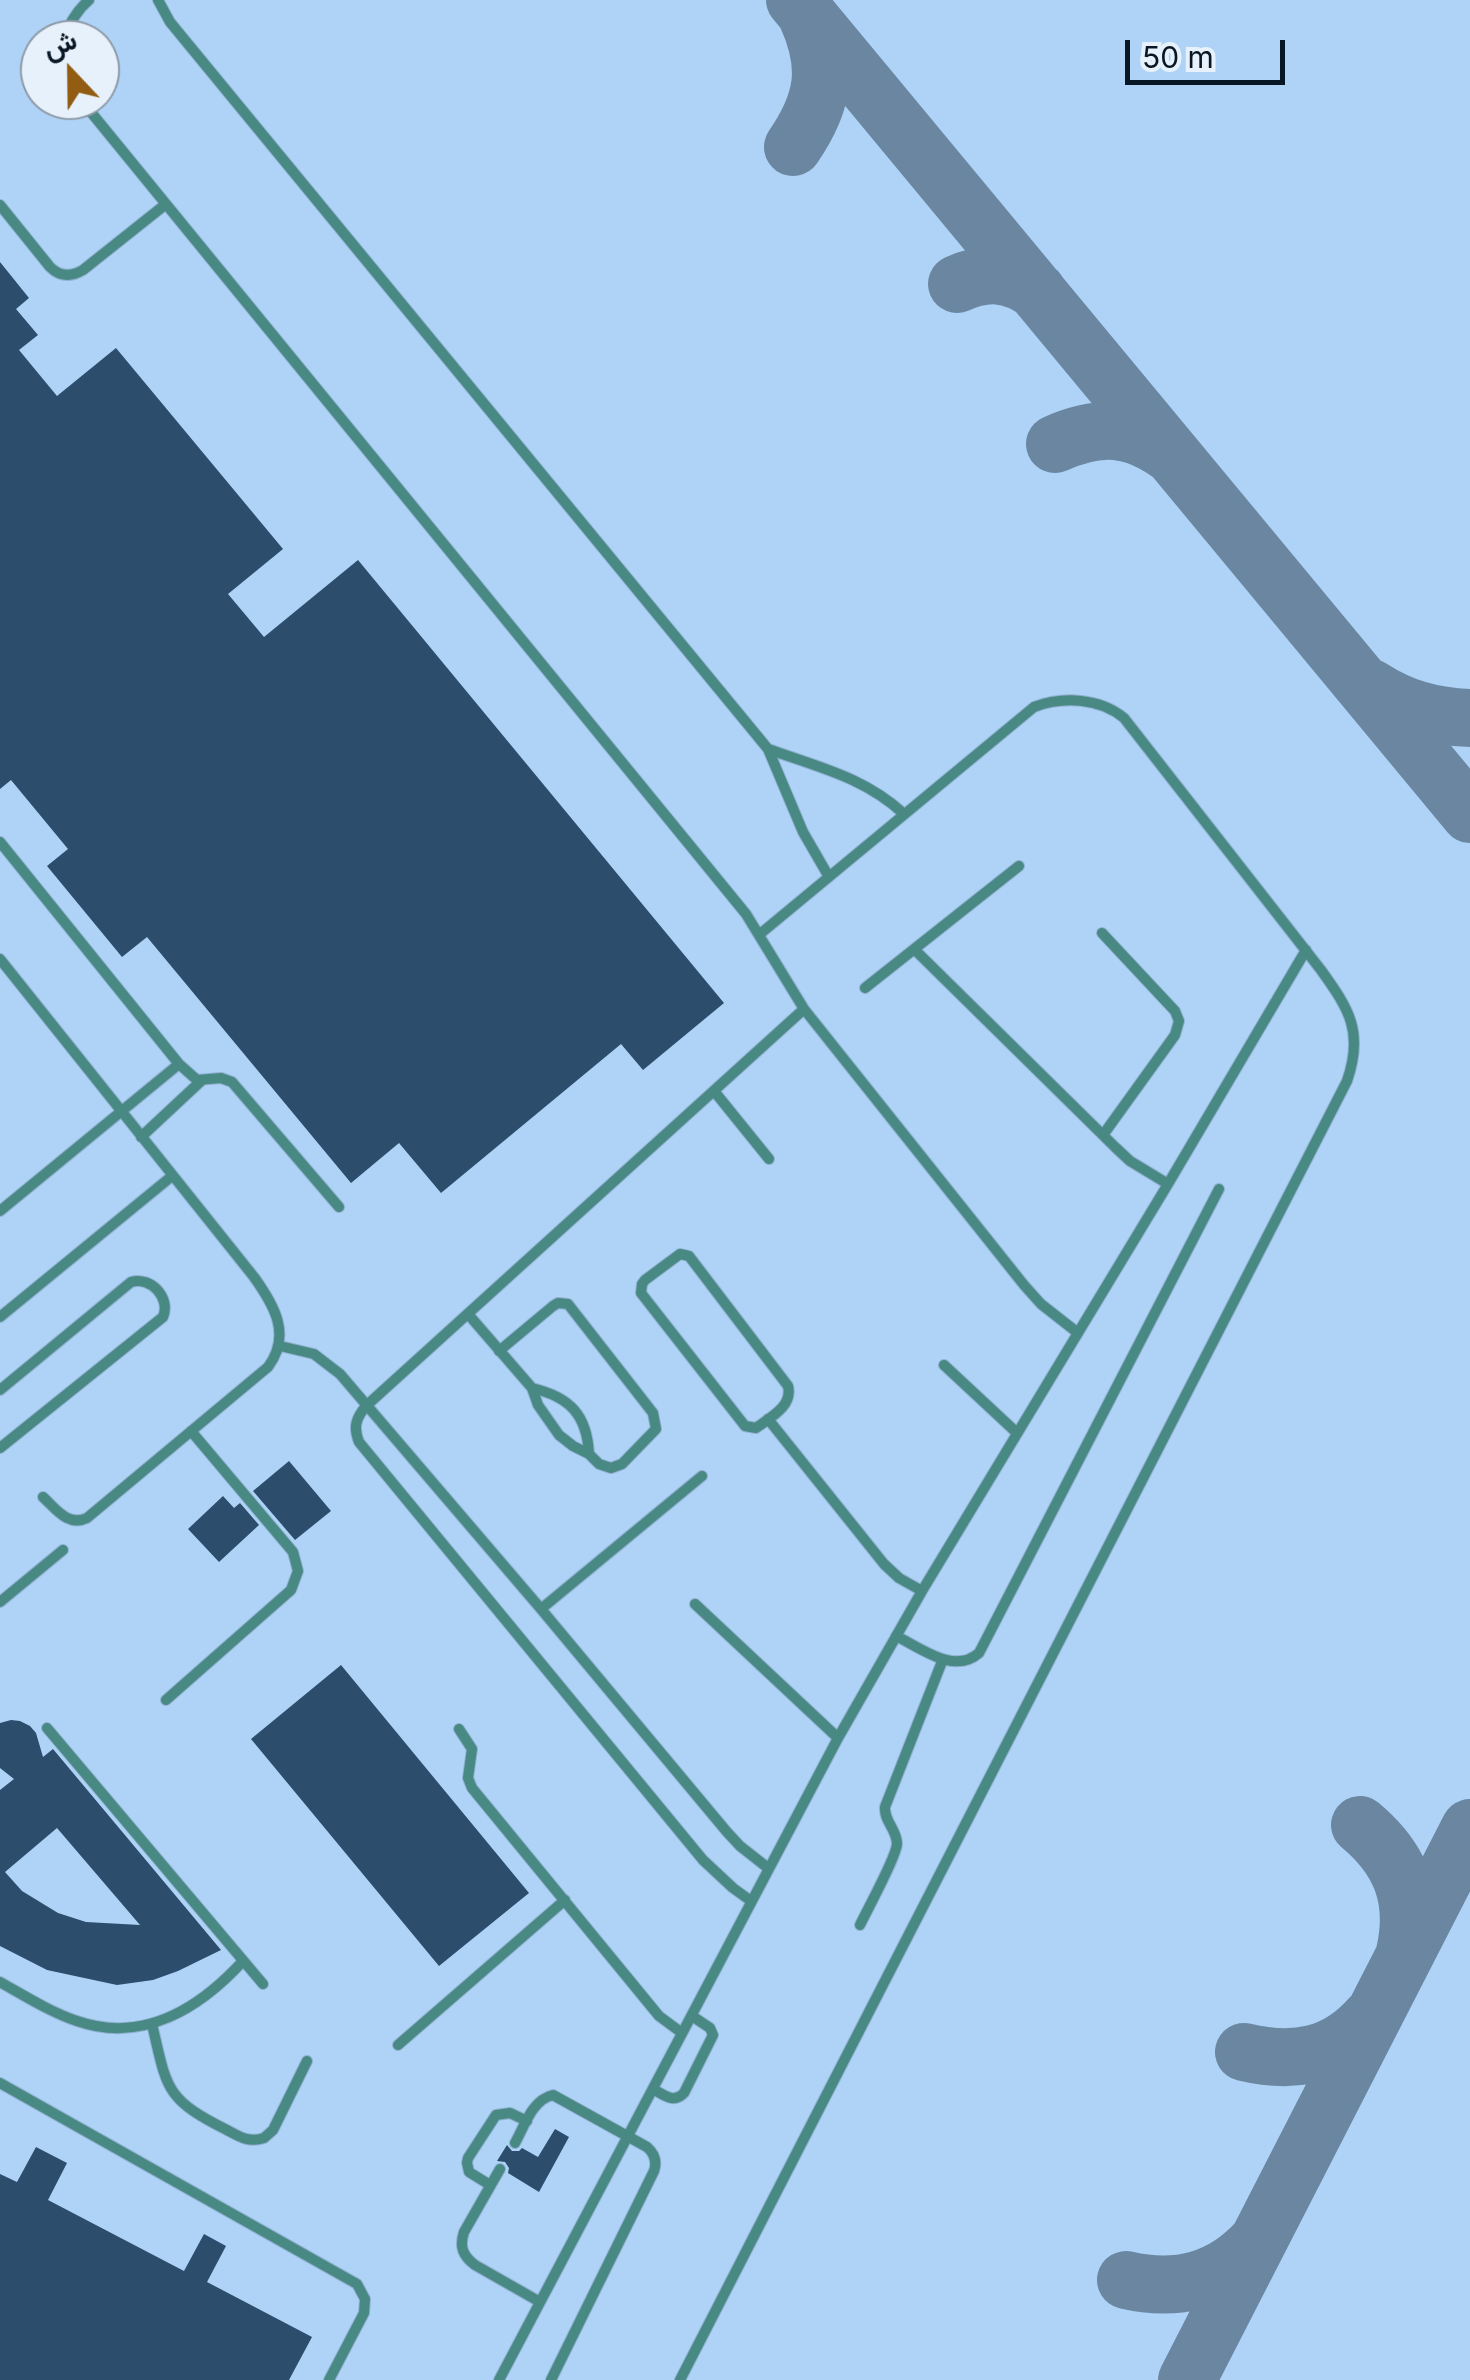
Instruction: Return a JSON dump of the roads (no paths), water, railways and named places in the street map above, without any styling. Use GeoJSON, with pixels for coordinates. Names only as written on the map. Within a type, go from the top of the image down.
{"type":"FeatureCollection","features":[{"type":"Feature","properties":{"kind":"lane"},"geometry":{"type":"LineString","coordinates":[[71,20],[89,0]]}},
{"type":"Feature","properties":{"kind":"lane"},"geometry":{"type":"LineString","coordinates":[[158,0],[170,22],[768,749],[803,832],[829,877]]}},
{"type":"Feature","properties":{"kind":"lane"},"geometry":{"type":"LineString","coordinates":[[97,120],[746,914],[804,1009],[1024,1285],[1058,1319],[1078,1332]]}},
{"type":"Feature","properties":{"kind":"lane"},"geometry":{"type":"LineString","coordinates":[[0,205],[50,267],[70,276],[166,204]]}},
{"type":"Feature","properties":{"kind":"lane"},"geometry":{"type":"LineString","coordinates":[[680,2380],[1354,1061],[1353,1023],[1341,998],[1124,718],[1099,704],[1064,700],[1034,707],[760,934]]}},
{"type":"Feature","properties":{"kind":"lane"},"geometry":{"type":"LineString","coordinates":[[768,749],[868,786],[904,814]]}},
{"type":"Feature","properties":{"kind":"lane"},"geometry":{"type":"LineString","coordinates":[[0,842],[178,1064],[201,1081],[221,1078],[232,1082],[339,1207]]}},
{"type":"Feature","properties":{"kind":"lane"},"geometry":{"type":"LineString","coordinates":[[865,988],[1019,866]]}},
{"type":"Feature","properties":{"kind":"lane"},"geometry":{"type":"LineString","coordinates":[[1102,933],[1175,1011],[1179,1021],[1175,1035],[1103,1135]]}},
{"type":"Feature","properties":{"kind":"lane"},"geometry":{"type":"LineString","coordinates":[[914,949],[1130,1161],[1168,1184]]}},
{"type":"Feature","properties":{"kind":"lane"},"geometry":{"type":"LineString","coordinates":[[499,2380],[838,1738],[1306,950]]}},
{"type":"Feature","properties":{"kind":"lane"},"geometry":{"type":"LineString","coordinates":[[0,960],[262,1289],[280,1332],[280,1346],[268,1368],[81,1521],[68,1520],[43,1497]]}},
{"type":"Feature","properties":{"kind":"lane"},"geometry":{"type":"LineString","coordinates":[[752,1901],[703,1860],[359,1442],[355,1425],[366,1406],[804,1009]]}},
{"type":"Feature","properties":{"kind":"lane"},"geometry":{"type":"LineString","coordinates":[[0,1211],[178,1064]]}},
{"type":"Feature","properties":{"kind":"lane"},"geometry":{"type":"LineString","coordinates":[[141,1136],[201,1081]]}},
{"type":"Feature","properties":{"kind":"lane"},"geometry":{"type":"LineString","coordinates":[[714,1091],[769,1159]]}},
{"type":"Feature","properties":{"kind":"lane"},"geometry":{"type":"LineString","coordinates":[[0,1317],[172,1176]]}},
{"type":"Feature","properties":{"kind":"lane"},"geometry":{"type":"LineString","coordinates":[[896,1636],[952,1663],[969,1661],[982,1648],[1219,1189]]}},
{"type":"Feature","properties":{"kind":"lane"},"geometry":{"type":"LineString","coordinates":[[680,1254],[689,1256],[788,1386],[789,1400],[768,1419],[756,1428],[745,1426],[642,1296],[640,1289],[645,1280],[680,1254]]}},
{"type":"Feature","properties":{"kind":"lane"},"geometry":{"type":"LineString","coordinates":[[0,1390],[131,1282],[149,1282],[164,1300],[164,1317],[0,1448]]}},
{"type":"Feature","properties":{"kind":"lane"},"geometry":{"type":"LineString","coordinates":[[468,1314],[500,1351],[532,1388],[547,1421],[559,1435],[605,1467],[616,1466],[653,1434],[657,1424],[653,1413],[571,1307],[563,1303],[553,1306],[500,1351]]}},
{"type":"Feature","properties":{"kind":"lane"},"geometry":{"type":"LineString","coordinates":[[280,1346],[304,1350],[340,1374],[740,1846],[768,1868]]}},
{"type":"Feature","properties":{"kind":"lane"},"geometry":{"type":"LineString","coordinates":[[944,1365],[1017,1433]]}},
{"type":"Feature","properties":{"kind":"lane"},"geometry":{"type":"LineString","coordinates":[[532,1388],[562,1399],[574,1409],[583,1423],[590,1454]]}},
{"type":"Feature","properties":{"kind":"lane"},"geometry":{"type":"LineString","coordinates":[[768,1419],[884,1564],[922,1591]]}},
{"type":"Feature","properties":{"kind":"lane"},"geometry":{"type":"LineString","coordinates":[[166,1700],[290,1590],[298,1571],[293,1552],[191,1432]]}},
{"type":"Feature","properties":{"kind":"lane"},"geometry":{"type":"LineString","coordinates":[[541,1609],[702,1476]]}},
{"type":"Feature","properties":{"kind":"lane"},"geometry":{"type":"LineString","coordinates":[[0,1602],[63,1550]]}},
{"type":"Feature","properties":{"kind":"lane"},"geometry":{"type":"LineString","coordinates":[[695,1604],[838,1738]]}},
{"type":"Feature","properties":{"kind":"lane"},"geometry":{"type":"LineString","coordinates":[[860,1925],[897,1844],[885,1819],[884,1807],[943,1658]]}},
{"type":"Feature","properties":{"kind":"lane"},"geometry":{"type":"LineString","coordinates":[[47,1728],[263,1984]]}},
{"type":"Feature","properties":{"kind":"lane"},"geometry":{"type":"LineString","coordinates":[[459,1730],[472,1749],[468,1778],[472,1788],[660,2016],[682,2033]]}},
{"type":"Feature","properties":{"kind":"lane"},"geometry":{"type":"LineString","coordinates":[[398,2045],[564,1900]]}},
{"type":"Feature","properties":{"kind":"lane"},"geometry":{"type":"LineString","coordinates":[[0,1982],[82,2023],[114,2028],[152,2024],[187,2009],[243,1961]]}},
{"type":"Feature","properties":{"kind":"lane"},"geometry":{"type":"LineString","coordinates":[[652,2089],[669,2098],[678,2098],[684,2092],[713,2035],[710,2028],[692,2016]]}},
{"type":"Feature","properties":{"kind":"lane"},"geometry":{"type":"LineString","coordinates":[[152,2024],[162,2069],[174,2094],[194,2113],[246,2140],[264,2138],[273,2130],[307,2061]]}},
{"type":"Feature","properties":{"kind":"lane"},"geometry":{"type":"LineString","coordinates":[[0,2083],[357,2284],[365,2299],[364,2314],[329,2380]]}},
{"type":"Feature","properties":{"kind":"lane"},"geometry":{"type":"LineString","coordinates":[[514,2143],[541,2098],[554,2095],[652,2151],[656,2166],[552,2380]]}},
{"type":"Feature","properties":{"kind":"lane"},"geometry":{"type":"LineString","coordinates":[[490,2185],[469,2172],[468,2158],[496,2116],[506,2112],[527,2121]]}},
{"type":"Feature","properties":{"kind":"lane"},"geometry":{"type":"LineString","coordinates":[[500,2168],[464,2232],[462,2250],[475,2265],[540,2302]]}}]}
